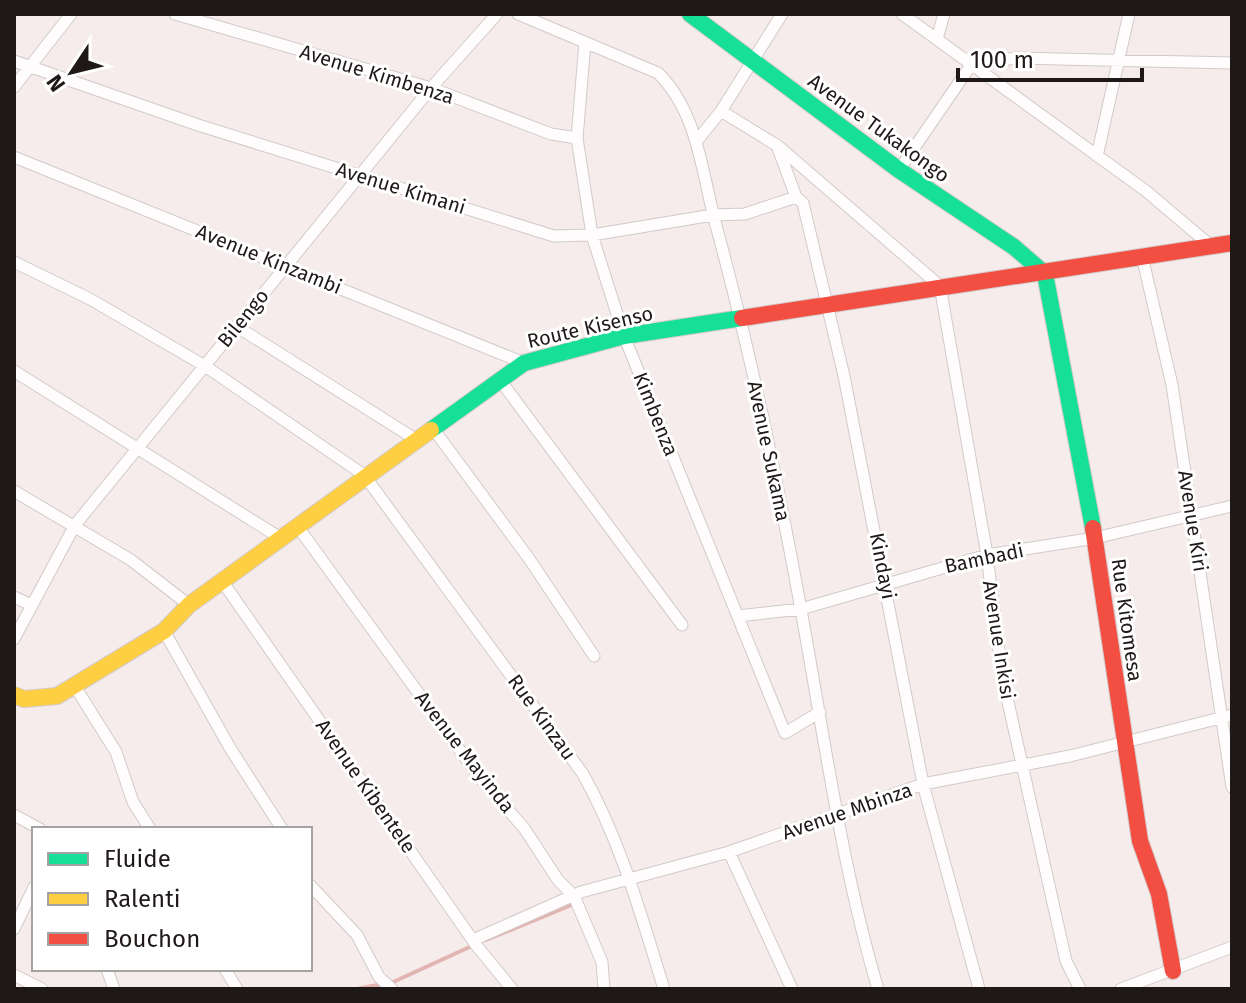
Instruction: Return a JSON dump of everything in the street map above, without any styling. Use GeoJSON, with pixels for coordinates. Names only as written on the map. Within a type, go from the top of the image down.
{"type":"FeatureCollection","features":[{"type":"Feature","properties":{"kind":"street"},"geometry":{"type":"LineString","coordinates":[[14,87],[71,14]]}},
{"type":"Feature","properties":{"kind":"street","name":"Avenue Kimbenza"},"geometry":{"type":"LineString","coordinates":[[175,14],[431,88],[551,134],[577,138]]}},
{"type":"Feature","properties":{"kind":"street","name":"Bilengo"},"geometry":{"type":"LineString","coordinates":[[14,639],[75,525],[137,445],[431,88],[497,14]]}},
{"type":"Feature","properties":{"kind":"street","name":"Avenue Sukama"},"geometry":{"type":"LineString","coordinates":[[518,14],[658,73],[676,90],[696,142],[741,319],[801,609],[838,812],[878,989]]}},
{"type":"Feature","properties":{"kind":"street","name":"Avenue Tukakongo"},"geometry":{"type":"LineString","coordinates":[[690,14],[899,170],[1014,247],[1045,274]]}},
{"type":"Feature","properties":{"kind":"street"},"geometry":{"type":"LineString","coordinates":[[696,142],[721,111],[782,14]]}},
{"type":"Feature","properties":{"kind":"street"},"geometry":{"type":"LineString","coordinates":[[902,14],[1146,191],[1211,246]]}},
{"type":"Feature","properties":{"kind":"street"},"geometry":{"type":"LineString","coordinates":[[937,39],[944,14]]}},
{"type":"Feature","properties":{"kind":"street"},"geometry":{"type":"LineString","coordinates":[[1097,156],[1129,14]]}},
{"type":"Feature","properties":{"kind":"street","name":"Kimbenza"},"geometry":{"type":"LineString","coordinates":[[585,42],[577,138],[592,235],[624,336],[785,733],[820,712]]}},
{"type":"Feature","properties":{"kind":"street"},"geometry":{"type":"LineString","coordinates":[[899,170],[971,65],[1015,58],[1232,63]]}},
{"type":"Feature","properties":{"kind":"street","name":"Avenue Kimani"},"geometry":{"type":"LineString","coordinates":[[14,61],[198,125],[554,236],[592,235],[713,215],[745,214],[796,197]]}},
{"type":"Feature","properties":{"kind":"street"},"geometry":{"type":"LineString","coordinates":[[721,111],[778,146],[940,286]]}},
{"type":"Feature","properties":{"kind":"street","name":"Kindayi"},"geometry":{"type":"LineString","coordinates":[[778,146],[796,197],[803,203],[828,307],[887,584],[923,784],[979,989]]}},
{"type":"Feature","properties":{"kind":"street","name":"Avenue Kinzambi"},"geometry":{"type":"LineString","coordinates":[[14,157],[524,363]]}},
{"type":"Feature","properties":{"kind":"street","name":"Route Kisenso"},"geometry":{"type":"LineString","coordinates":[[19,697],[49,699],[164,631],[189,605],[282,539],[364,475],[524,363],[624,336],[1232,243]]}},
{"type":"Feature","properties":{"kind":"street","name":"Avenue Kiri"},"geometry":{"type":"LineString","coordinates":[[1142,256],[1172,385],[1228,716],[1232,787]]}},
{"type":"Feature","properties":{"kind":"street","name":"Rue Kinzau"},"geometry":{"type":"LineString","coordinates":[[14,262],[90,299],[205,366],[364,475],[583,774],[604,813],[630,879],[664,989]]}},
{"type":"Feature","properties":{"kind":"street","name":"Rue Kitomesa"},"geometry":{"type":"LineString","coordinates":[[1045,274],[1095,538],[1140,841],[1159,894],[1173,971]]}},
{"type":"Feature","properties":{"kind":"street","name":"Avenue Inkisi"},"geometry":{"type":"LineString","coordinates":[[940,286],[987,555],[1002,675],[1066,961],[1080,989]]}},
{"type":"Feature","properties":{"kind":"street"},"geometry":{"type":"LineString","coordinates":[[236,326],[415,439]]}},
{"type":"Feature","properties":{"kind":"street"},"geometry":{"type":"LineString","coordinates":[[14,371],[137,445],[282,539]]}},
{"type":"Feature","properties":{"kind":"street"},"geometry":{"type":"LineString","coordinates":[[500,380],[682,625]]}},
{"type":"Feature","properties":{"kind":"street"},"geometry":{"type":"LineString","coordinates":[[432,427],[530,560],[594,656]]}},
{"type":"Feature","properties":{"kind":"street"},"geometry":{"type":"LineString","coordinates":[[14,491],[131,560],[189,605]]}},
{"type":"Feature","properties":{"kind":"street","name":"Bambadi"},"geometry":{"type":"LineString","coordinates":[[738,616],[801,609],[987,555],[1095,538],[1232,506]]}},
{"type":"Feature","properties":{"kind":"street","name":"Avenue Mayinda"},"geometry":{"type":"LineString","coordinates":[[298,527],[480,778],[524,828],[558,880],[574,896],[602,962],[604,989]]}},
{"type":"Feature","properties":{"kind":"street","name":"Avenue Kibentele"},"geometry":{"type":"LineString","coordinates":[[222,581],[472,939],[512,989]]}},
{"type":"Feature","properties":{"kind":"street"},"geometry":{"type":"LineString","coordinates":[[14,597],[31,605]]}},
{"type":"Feature","properties":{"kind":"street"},"geometry":{"type":"LineString","coordinates":[[164,631],[230,748],[281,827]]}},
{"type":"Feature","properties":{"kind":"street"},"geometry":{"type":"LineString","coordinates":[[74,685],[116,752],[133,802],[149,827]]}},
{"type":"Feature","properties":{"kind":"street","name":"Avenue Mbinza"},"geometry":{"type":"LineString","coordinates":[[472,939],[574,896],[729,852],[923,784],[1021,765],[1228,716]]}},
{"type":"Feature","properties":{"kind":"street"},"geometry":{"type":"LineString","coordinates":[[14,815],[36,827]]}},
{"type":"Feature","properties":{"kind":"street"},"geometry":{"type":"LineString","coordinates":[[729,852],[792,989]]}},
{"type":"Feature","properties":{"kind":"street"},"geometry":{"type":"LineString","coordinates":[[312,887],[357,935],[379,977],[391,987]]}},
{"type":"Feature","properties":{"kind":"street"},"geometry":{"type":"LineString","coordinates":[[14,929],[32,891]]}},
{"type":"Feature","properties":{"kind":"street"},"geometry":{"type":"LineString","coordinates":[[1121,989],[1232,947]]}},
{"type":"Feature","properties":{"kind":"street"},"geometry":{"type":"LineString","coordinates":[[226,971],[237,989]]}},
{"type":"Feature","properties":{"kind":"street"},"geometry":{"type":"LineString","coordinates":[[14,975],[42,989]]}},
{"type":"Feature","properties":{"kind":"waterway"},"geometry":{"type":"LineString","coordinates":[[486,940],[574,904]]}},
{"type":"Feature","properties":{"kind":"waterway"},"geometry":{"type":"LineString","coordinates":[[391,983],[474,945]]}},
{"type":"Feature","properties":{"kind":"waterway"},"geometry":{"type":"LineString","coordinates":[[357,989],[382,984]]}},
{"type":"Feature","properties":{"kind":"traffic: fast"},"geometry":{"type":"LineString","coordinates":[[690,14],[899,170],[1014,247],[1045,274],[1093,528]]}},
{"type":"Feature","properties":{"kind":"traffic: fast"},"geometry":{"type":"LineString","coordinates":[[431,430],[524,363],[624,336],[742,318]]}},
{"type":"Feature","properties":{"kind":"traffic: slow"},"geometry":{"type":"LineString","coordinates":[[14,695],[24,699],[57,696],[164,631],[189,605],[431,430]]}},
{"type":"Feature","properties":{"kind":"traffic: jam"},"geometry":{"type":"LineString","coordinates":[[742,318],[1232,243]]}},
{"type":"Feature","properties":{"kind":"traffic: jam"},"geometry":{"type":"LineString","coordinates":[[1093,528],[1140,841],[1159,894],[1173,971]]}}]}
